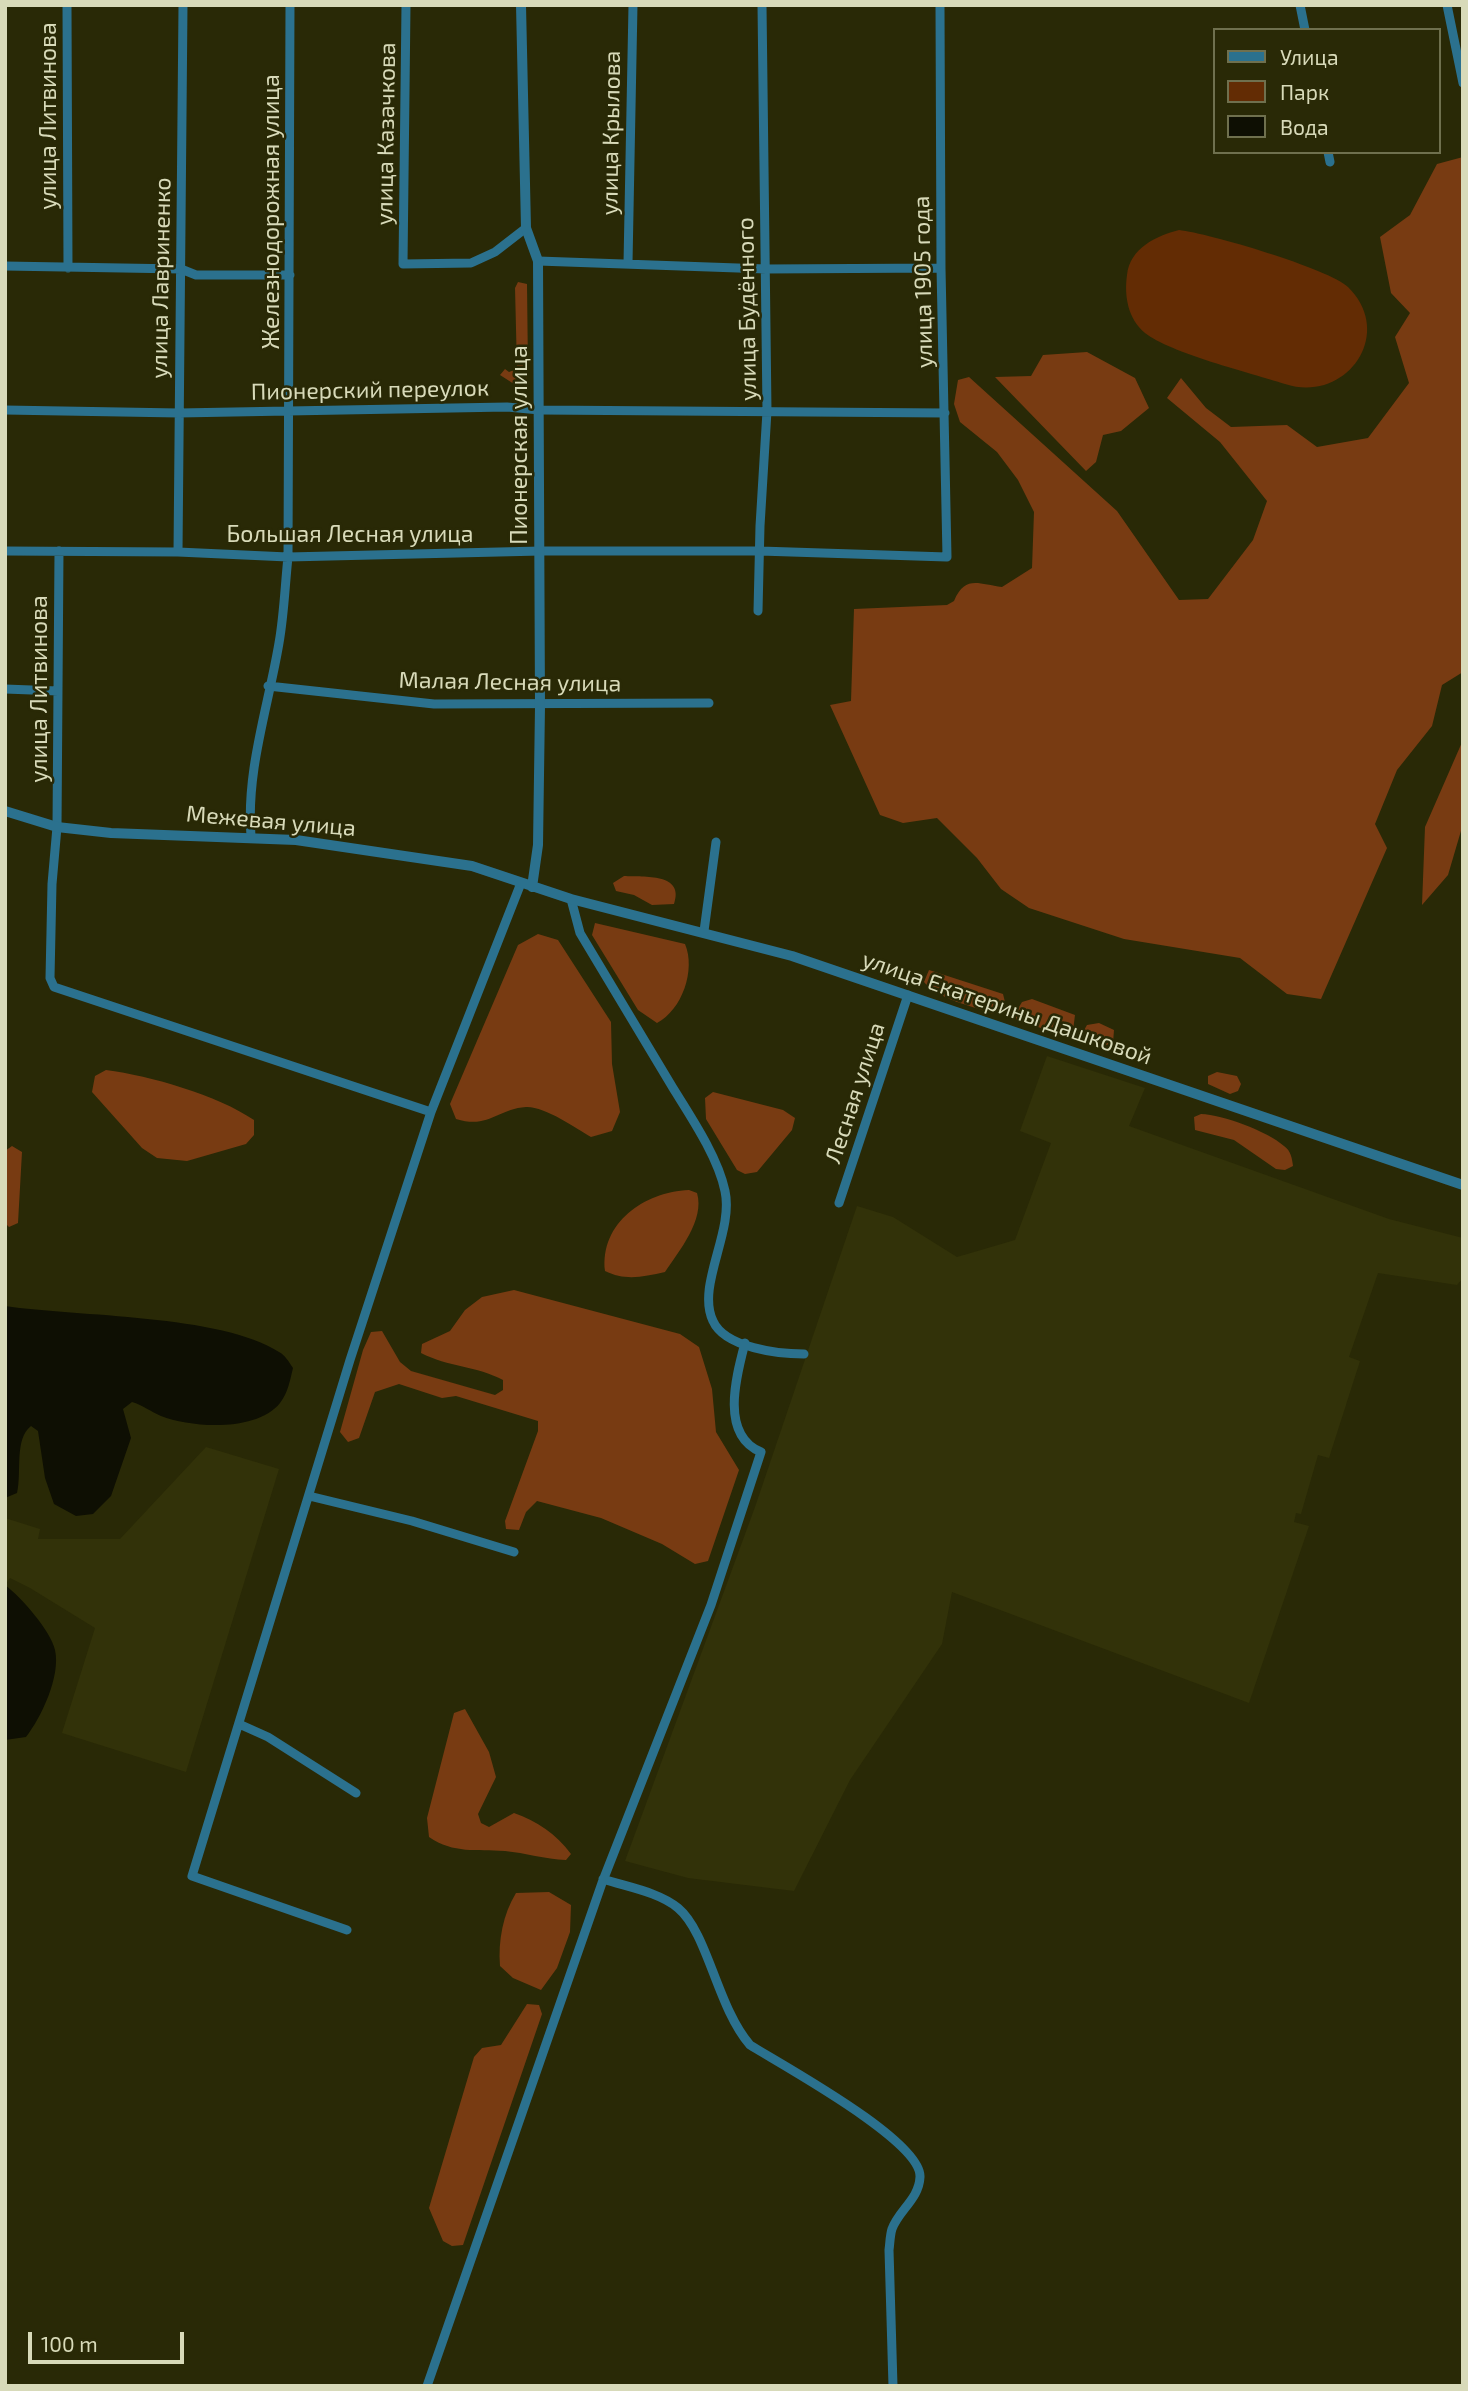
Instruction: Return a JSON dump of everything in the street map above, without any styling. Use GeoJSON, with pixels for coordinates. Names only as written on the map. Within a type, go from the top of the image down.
{"type":"FeatureCollection","features":[{"type":"Feature","properties":{"kind":"street","name":"улица Литвинова"},"geometry":{"type":"LineString","coordinates":[[68,5],[68,268]]}},
{"type":"Feature","properties":{"kind":"street","name":"улица Лавриненко"},"geometry":{"type":"LineString","coordinates":[[178,552],[183,5]]}},
{"type":"Feature","properties":{"kind":"street","name":"Железнодорожная улица"},"geometry":{"type":"LineString","coordinates":[[251,836],[249,806],[268,686],[279,643],[288,557],[290,5]]}},
{"type":"Feature","properties":{"kind":"street","name":"улица Казачкова"},"geometry":{"type":"LineString","coordinates":[[406,5],[403,264],[471,263],[495,252],[526,228]]}},
{"type":"Feature","properties":{"kind":"street","name":"Пионерская улица"},"geometry":{"type":"LineString","coordinates":[[521,5],[526,228],[538,261],[541,551],[538,845],[526,885]]}},
{"type":"Feature","properties":{"kind":"street","name":"улица Крылова"},"geometry":{"type":"LineString","coordinates":[[628,262],[634,5]]}},
{"type":"Feature","properties":{"kind":"street","name":"улица Будённого"},"geometry":{"type":"LineString","coordinates":[[758,611],[767,411],[762,5]]}},
{"type":"Feature","properties":{"kind":"street","name":"улица 1905 года"},"geometry":{"type":"LineString","coordinates":[[940,5],[941,268],[947,557]]}},
{"type":"Feature","properties":{"kind":"street"},"geometry":{"type":"LineString","coordinates":[[1300,5],[1305,28]]}},
{"type":"Feature","properties":{"kind":"street"},"geometry":{"type":"LineString","coordinates":[[1447,5],[1463,83]]}},
{"type":"Feature","properties":{"kind":"street"},"geometry":{"type":"LineString","coordinates":[[538,261],[628,262],[765,269],[941,268]]}},
{"type":"Feature","properties":{"kind":"street"},"geometry":{"type":"LineString","coordinates":[[5,266],[181,269],[196,275],[290,275]]}},
{"type":"Feature","properties":{"kind":"street","name":"Пионерский переулок"},"geometry":{"type":"LineString","coordinates":[[5,410],[179,413],[507,407],[540,410],[945,413]]}},
{"type":"Feature","properties":{"kind":"street","name":"Большая Лесная улица"},"geometry":{"type":"LineString","coordinates":[[5,551],[178,552],[288,557],[541,551],[760,551],[947,557]]}},
{"type":"Feature","properties":{"kind":"street","name":"улица Литвинова"},"geometry":{"type":"LineString","coordinates":[[59,551],[57,827],[50,978],[54,987],[431,1112]]}},
{"type":"Feature","properties":{"kind":"street","name":"Малая Лесная улица"},"geometry":{"type":"LineString","coordinates":[[268,686],[434,704],[540,706],[709,703]]}},
{"type":"Feature","properties":{"kind":"street"},"geometry":{"type":"LineString","coordinates":[[5,690],[58,691]]}},
{"type":"Feature","properties":{"kind":"street","name":"Межевая улица"},"geometry":{"type":"LineString","coordinates":[[5,811],[57,827],[111,833],[251,836],[450,862],[526,885]]}},
{"type":"Feature","properties":{"kind":"street"},"geometry":{"type":"LineString","coordinates":[[704,931],[716,842]]}},
{"type":"Feature","properties":{"kind":"street"},"geometry":{"type":"LineString","coordinates":[[347,1930],[192,1876],[431,1112],[526,885]]}},
{"type":"Feature","properties":{"kind":"street","name":"улица Екатерины Дашковой"},"geometry":{"type":"LineString","coordinates":[[526,885],[792,956],[1463,1185]]}},
{"type":"Feature","properties":{"kind":"street"},"geometry":{"type":"LineString","coordinates":[[571,899],[580,933],[700,1133],[725,1190],[727,1213],[708,1302],[713,1323],[728,1337],[745,1343],[789,1354],[804,1354]]}},
{"type":"Feature","properties":{"kind":"street","name":"Лесная улица"},"geometry":{"type":"LineString","coordinates":[[839,1203],[908,995]]}},
{"type":"Feature","properties":{"kind":"street"},"geometry":{"type":"LineString","coordinates":[[427,2386],[603,1879],[711,1605],[761,1452],[748,1447],[738,1431],[735,1412],[736,1379],[745,1343]]}},
{"type":"Feature","properties":{"kind":"street"},"geometry":{"type":"LineString","coordinates":[[309,1496],[412,1521],[514,1552]]}},
{"type":"Feature","properties":{"kind":"street"},"geometry":{"type":"LineString","coordinates":[[239,1724],[290,1750],[298,1759],[356,1793]]}},
{"type":"Feature","properties":{"kind":"street"},"geometry":{"type":"LineString","coordinates":[[603,1879],[664,1899],[679,1909],[692,1925],[734,2027],[750,2045],[886,2132],[917,2162],[920,2176],[917,2188],[892,2228],[889,2250],[893,2386]]}},
{"type":"Feature","properties":{"kind":"shaded area"},"geometry":{"type":"Polygon","coordinates":[[[1463,157],[1463,672],[1442,685],[1432,726],[1397,770],[1375,824],[1387,848],[1321,999],[1287,994],[1240,958],[1124,939],[1029,908],[1001,889],[977,858],[937,818],[903,823],[880,815],[830,705],[851,701],[854,609],[947,605],[954,601],[968,584],[1002,587],[1032,568],[1034,512],[1018,480],[997,452],[960,422],[954,404],[958,380],[969,377],[1117,511],[1179,600],[1208,599],[1253,540],[1267,501],[1220,442],[1167,398],[1181,378],[1206,408],[1231,427],[1287,425],[1317,447],[1368,438],[1409,383],[1395,337],[1410,313],[1391,293],[1380,237],[1410,215],[1437,164],[1463,157]]]}},
{"type":"Feature","properties":{"kind":"shaded area"},"geometry":{"type":"Polygon","coordinates":[[[518,282],[527,284],[528,370],[526,381],[514,384],[500,375],[505,369],[509,372],[517,369],[515,288],[518,282]]]}},
{"type":"Feature","properties":{"kind":"shaded area"},"geometry":{"type":"Polygon","coordinates":[[[1087,352],[1135,378],[1149,408],[1121,431],[1103,435],[1096,462],[1086,471],[995,377],[1031,376],[1043,355],[1087,352]]]}},
{"type":"Feature","properties":{"kind":"shaded area"},"geometry":{"type":"Polygon","coordinates":[[[1463,740],[1463,824],[1448,875],[1422,905],[1425,827],[1463,740]]]}},
{"type":"Feature","properties":{"kind":"shaded area"},"geometry":{"type":"Polygon","coordinates":[[[624,876],[652,877],[668,882],[674,887],[676,894],[674,904],[652,905],[634,895],[616,891],[613,883],[624,876]]]}},
{"type":"Feature","properties":{"kind":"shaded area"},"geometry":{"type":"Polygon","coordinates":[[[595,923],[685,944],[688,977],[680,999],[666,1017],[657,1023],[638,1010],[592,935],[595,923]]]}},
{"type":"Feature","properties":{"kind":"shaded area"},"geometry":{"type":"Polygon","coordinates":[[[538,934],[558,940],[611,1022],[612,1064],[620,1112],[612,1131],[591,1137],[551,1114],[526,1107],[477,1122],[467,1121],[456,1119],[450,1104],[518,945],[538,934]]]}},
{"type":"Feature","properties":{"kind":"shaded area"},"geometry":{"type":"Polygon","coordinates":[[[929,970],[1003,994],[1005,1002],[993,1014],[946,997],[924,982],[929,970]]]}},
{"type":"Feature","properties":{"kind":"shaded area"},"geometry":{"type":"Polygon","coordinates":[[[1032,999],[1075,1015],[1073,1031],[1066,1036],[1016,1020],[1016,1012],[1022,1002],[1032,999]]]}},
{"type":"Feature","properties":{"kind":"shaded area"},"geometry":{"type":"Polygon","coordinates":[[[1099,1023],[1114,1030],[1113,1043],[1100,1047],[1084,1041],[1083,1032],[1087,1025],[1099,1023]]]}},
{"type":"Feature","properties":{"kind":"shaded area"},"geometry":{"type":"Polygon","coordinates":[[[1047,1056],[1145,1088],[1129,1126],[1389,1219],[1463,1238],[1463,1278],[1457,1285],[1378,1273],[1349,1357],[1360,1361],[1329,1458],[1318,1455],[1301,1514],[1296,1513],[1294,1522],[1309,1526],[1249,1703],[952,1592],[942,1644],[850,1780],[794,1891],[688,1878],[625,1861],[755,1507],[857,1206],[893,1217],[957,1257],[1015,1240],[1051,1143],[1020,1131],[1047,1056]]]}},
{"type":"Feature","properties":{"kind":"shaded area"},"geometry":{"type":"Polygon","coordinates":[[[106,1070],[163,1082],[222,1102],[254,1120],[254,1135],[246,1144],[187,1161],[157,1158],[142,1148],[92,1092],[95,1076],[106,1070]]]}},
{"type":"Feature","properties":{"kind":"shaded area"},"geometry":{"type":"Polygon","coordinates":[[[1217,1072],[1237,1076],[1241,1084],[1238,1091],[1230,1094],[1208,1084],[1208,1076],[1217,1072]]]}},
{"type":"Feature","properties":{"kind":"shaded area"},"geometry":{"type":"Polygon","coordinates":[[[713,1092],[783,1110],[795,1118],[792,1130],[757,1172],[745,1174],[737,1170],[706,1119],[705,1098],[713,1092]]]}},
{"type":"Feature","properties":{"kind":"shaded area"},"geometry":{"type":"Polygon","coordinates":[[[1201,1114],[1232,1121],[1276,1140],[1288,1150],[1293,1166],[1285,1170],[1276,1169],[1234,1140],[1195,1130],[1194,1117],[1201,1114]]]}},
{"type":"Feature","properties":{"kind":"shaded area"},"geometry":{"type":"Polygon","coordinates":[[[12,1146],[22,1152],[18,1223],[9,1227],[5,1223],[5,1151],[12,1146]]]}},
{"type":"Feature","properties":{"kind":"shaded area"},"geometry":{"type":"Polygon","coordinates":[[[689,1190],[697,1193],[697,1214],[689,1235],[665,1272],[627,1277],[605,1271],[605,1254],[610,1238],[628,1213],[656,1197],[689,1190]]]}},
{"type":"Feature","properties":{"kind":"shaded area"},"geometry":{"type":"Polygon","coordinates":[[[514,1290],[680,1334],[699,1347],[712,1389],[716,1432],[739,1470],[708,1561],[695,1564],[662,1544],[601,1518],[537,1501],[526,1512],[519,1530],[506,1529],[505,1521],[538,1431],[538,1421],[456,1396],[442,1398],[399,1384],[375,1392],[359,1438],[348,1442],[340,1432],[363,1350],[371,1332],[382,1331],[400,1362],[411,1371],[495,1395],[503,1390],[503,1380],[493,1375],[421,1353],[422,1344],[450,1331],[465,1310],[482,1297],[514,1290]]]}},
{"type":"Feature","properties":{"kind":"shaded area"},"geometry":{"type":"Polygon","coordinates":[[[206,1447],[279,1469],[186,1772],[62,1733],[95,1628],[10,1578],[5,1585],[5,1518],[40,1529],[38,1539],[120,1539],[206,1447]]]}},
{"type":"Feature","properties":{"kind":"shaded area"},"geometry":{"type":"Polygon","coordinates":[[[465,1709],[489,1752],[496,1777],[478,1814],[481,1823],[489,1827],[514,1813],[522,1816],[546,1829],[559,1840],[571,1854],[566,1860],[505,1851],[456,1848],[429,1837],[427,1818],[454,1713],[465,1709]]]}},
{"type":"Feature","properties":{"kind":"shaded area"},"geometry":{"type":"Polygon","coordinates":[[[549,1892],[571,1905],[570,1932],[557,1968],[541,1990],[513,1978],[500,1966],[500,1947],[502,1928],[516,1893],[549,1892]]]}},
{"type":"Feature","properties":{"kind":"shaded area"},"geometry":{"type":"Polygon","coordinates":[[[527,2004],[539,2005],[542,2014],[463,2245],[452,2246],[443,2241],[429,2208],[474,2057],[482,2048],[501,2045],[527,2004]]]}},
{"type":"Feature","properties":{"kind":"green space"},"geometry":{"type":"Polygon","coordinates":[[[1179,230],[1294,262],[1348,287],[1362,305],[1367,325],[1365,344],[1357,361],[1344,374],[1327,384],[1307,388],[1212,362],[1173,348],[1145,333],[1128,307],[1126,283],[1129,266],[1139,250],[1153,240],[1179,230]]]}},
{"type":"Feature","properties":{"kind":"water"},"geometry":{"type":"Polygon","coordinates":[[[5,1306],[147,1319],[221,1330],[279,1352],[293,1368],[287,1391],[280,1403],[256,1419],[240,1423],[189,1423],[161,1416],[132,1402],[123,1409],[131,1438],[111,1496],[93,1514],[76,1516],[54,1504],[45,1478],[38,1431],[31,1426],[20,1447],[17,1493],[5,1498],[5,1306]]]}},
{"type":"Feature","properties":{"kind":"water"},"geometry":{"type":"Polygon","coordinates":[[[5,1585],[42,1624],[52,1642],[56,1660],[48,1696],[32,1729],[26,1737],[5,1740],[5,1585]]]}}]}
